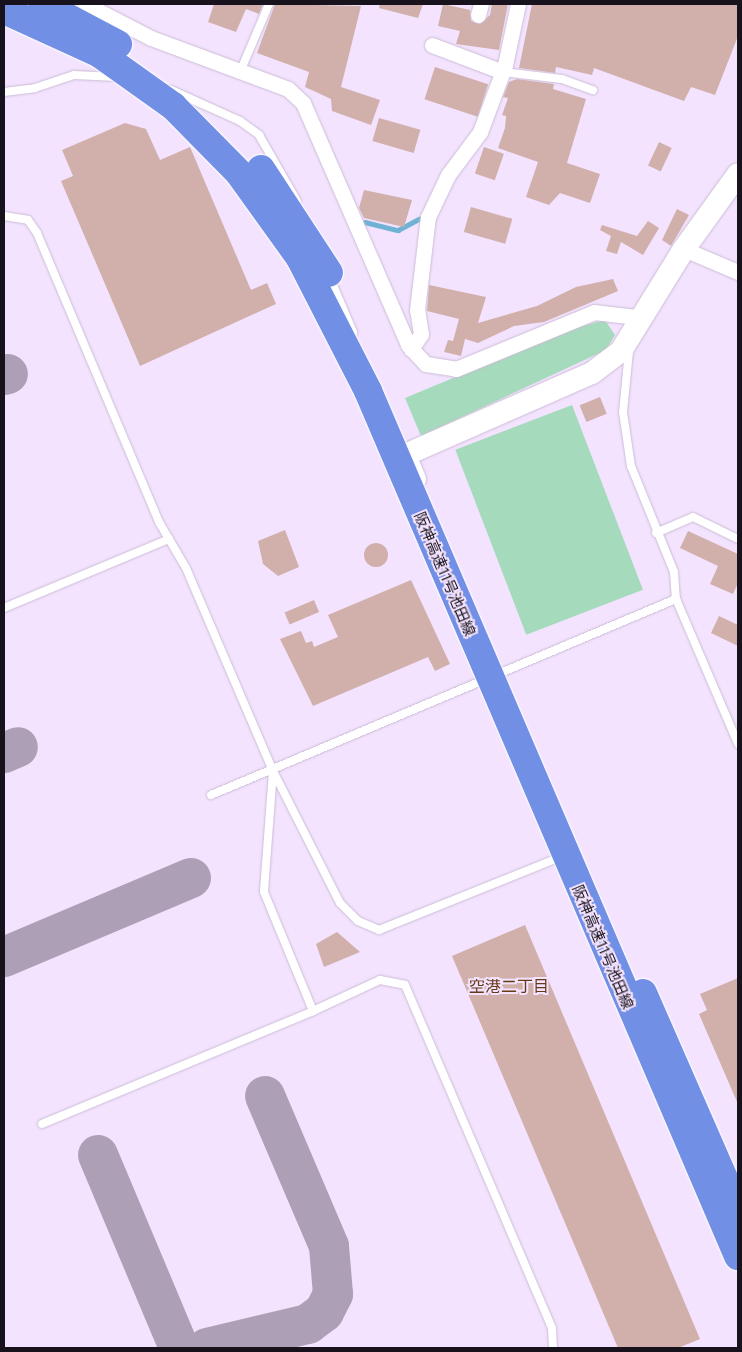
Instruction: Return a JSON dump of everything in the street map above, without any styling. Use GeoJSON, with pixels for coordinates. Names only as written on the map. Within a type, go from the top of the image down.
{"type":"FeatureCollection","features":[{"type":"Feature","properties":{"kind":"highway","name":"阪神高速11号池田線"},"geometry":{"type":"LineString","coordinates":[[42,4],[138,56],[207,112],[276,189],[316,250],[384,382],[738,1210]]}},
{"type":"Feature","properties":{"kind":"highway","name":"阪神高速11号池田線"},"geometry":{"type":"LineString","coordinates":[[4,10],[100,54],[172,106],[239,173],[300,258],[368,391],[738,1256]]}},
{"type":"Feature","properties":{"kind":"street"},"geometry":{"type":"LineString","coordinates":[[85,4],[137,32],[288,89],[303,103],[412,349],[426,364],[456,369],[594,312],[644,318]]}},
{"type":"Feature","properties":{"kind":"street"},"geometry":{"type":"LineString","coordinates":[[412,349],[421,334],[417,310],[431,208],[448,175],[480,132],[502,72],[518,4]]}},
{"type":"Feature","properties":{"kind":"street"},"geometry":{"type":"LineString","coordinates":[[432,45],[502,72]]}},
{"type":"Feature","properties":{"kind":"street"},"geometry":{"type":"LineString","coordinates":[[738,174],[684,249],[631,340],[592,373],[405,455],[738,1231]]}},
{"type":"Feature","properties":{"kind":"street"},"geometry":{"type":"LineString","coordinates":[[684,249],[738,272]]}},
{"type":"Feature","properties":{"kind":"lane"},"geometry":{"type":"LineString","coordinates":[[240,72],[269,4]]}},
{"type":"Feature","properties":{"kind":"lane"},"geometry":{"type":"LineString","coordinates":[[502,72],[562,79],[594,90]]}},
{"type":"Feature","properties":{"kind":"lane"},"geometry":{"type":"LineString","coordinates":[[4,92],[35,88],[74,74],[145,78],[240,121],[259,135],[286,177],[356,339]]}},
{"type":"Feature","properties":{"kind":"lane"},"geometry":{"type":"LineString","coordinates":[[4,216],[28,220],[37,233],[169,539],[273,771],[340,903],[358,921],[379,930],[574,851]]}},
{"type":"Feature","properties":{"kind":"lane"},"geometry":{"type":"LineString","coordinates":[[631,340],[623,381],[624,432],[639,494],[674,572],[676,600],[738,744]]}},
{"type":"Feature","properties":{"kind":"lane"},"geometry":{"type":"LineString","coordinates":[[367,366],[405,455]]}},
{"type":"Feature","properties":{"kind":"lane"},"geometry":{"type":"LineString","coordinates":[[656,533],[693,517],[738,539]]}},
{"type":"Feature","properties":{"kind":"lane"},"geometry":{"type":"LineString","coordinates":[[4,608],[169,539]]}},
{"type":"Feature","properties":{"kind":"lane"},"geometry":{"type":"LineString","coordinates":[[211,795],[273,771],[498,673],[676,600]]}},
{"type":"Feature","properties":{"kind":"lane"},"geometry":{"type":"LineString","coordinates":[[273,771],[264,892],[312,1011]]}},
{"type":"Feature","properties":{"kind":"lane"},"geometry":{"type":"LineString","coordinates":[[42,1124],[312,1011],[380,980],[405,985],[552,1328],[553,1348]]}},
{"type":"Feature","properties":{"kind":"green space"},"geometry":{"type":"Polygon","coordinates":[[[605,320],[615,335],[606,350],[421,436],[405,398],[571,329],[605,320]]]}},
{"type":"Feature","properties":{"kind":"green space"},"geometry":{"type":"Polygon","coordinates":[[[572,405],[643,590],[526,635],[455,450],[572,405]]]}},
{"type":"Feature","properties":{"kind":"building"},"geometry":{"type":"Polygon","coordinates":[[[214,4],[263,4],[259,14],[246,9],[236,32],[208,22],[214,4]]]}},
{"type":"Feature","properties":{"kind":"building"},"geometry":{"type":"Polygon","coordinates":[[[275,4],[361,6],[341,87],[380,100],[371,125],[332,111],[331,99],[305,87],[309,72],[257,53],[275,4]]]}},
{"type":"Feature","properties":{"kind":"building"},"geometry":{"type":"Polygon","coordinates":[[[380,4],[423,4],[418,18],[379,8],[380,4]]]}},
{"type":"Feature","properties":{"kind":"building"},"geometry":{"type":"Polygon","coordinates":[[[443,4],[470,10],[471,21],[480,24],[490,15],[492,4],[508,4],[499,50],[456,44],[460,31],[438,26],[443,4]]]}},
{"type":"Feature","properties":{"kind":"building"},"geometry":{"type":"Polygon","coordinates":[[[532,4],[738,4],[738,36],[715,95],[691,87],[684,101],[594,68],[592,75],[556,67],[555,73],[519,68],[532,4]]]}},
{"type":"Feature","properties":{"kind":"building"},"geometry":{"type":"Polygon","coordinates":[[[435,67],[488,84],[478,117],[424,99],[435,67]]]}},
{"type":"Feature","properties":{"kind":"building"},"geometry":{"type":"Polygon","coordinates":[[[517,79],[554,84],[553,89],[586,99],[567,163],[600,174],[590,203],[560,193],[549,205],[526,197],[538,162],[498,148],[505,128],[506,116],[502,115],[508,98],[503,97],[509,82],[517,79]]]}},
{"type":"Feature","properties":{"kind":"building"},"geometry":{"type":"Polygon","coordinates":[[[379,118],[420,130],[414,153],[372,141],[379,118]]]}},
{"type":"Feature","properties":{"kind":"building"},"geometry":{"type":"Polygon","coordinates":[[[125,123],[146,129],[160,160],[190,147],[251,290],[267,283],[276,304],[140,366],[61,181],[73,176],[62,150],[125,123]]]}},
{"type":"Feature","properties":{"kind":"building"},"geometry":{"type":"Polygon","coordinates":[[[659,142],[672,148],[661,171],[648,166],[659,142]]]}},
{"type":"Feature","properties":{"kind":"building"},"geometry":{"type":"Polygon","coordinates":[[[484,147],[504,154],[495,180],[475,173],[484,147]]]}},
{"type":"Feature","properties":{"kind":"building"},"geometry":{"type":"Polygon","coordinates":[[[364,190],[412,200],[404,227],[364,218],[359,208],[364,190]]]}},
{"type":"Feature","properties":{"kind":"building"},"geometry":{"type":"Polygon","coordinates":[[[471,207],[512,219],[505,244],[464,232],[471,207]]]}},
{"type":"Feature","properties":{"kind":"building"},"geometry":{"type":"Polygon","coordinates":[[[677,209],[689,215],[671,246],[662,240],[677,209]]]}},
{"type":"Feature","properties":{"kind":"building"},"geometry":{"type":"Polygon","coordinates":[[[648,221],[659,228],[643,255],[621,242],[617,254],[606,251],[611,236],[600,230],[602,225],[637,236],[648,221]]]}},
{"type":"Feature","properties":{"kind":"building"},"geometry":{"type":"Polygon","coordinates":[[[613,279],[618,291],[544,322],[514,326],[478,343],[465,339],[461,356],[444,352],[448,340],[453,341],[459,319],[427,311],[429,285],[486,297],[478,323],[537,306],[576,287],[613,279]]]}},
{"type":"Feature","properties":{"kind":"building"},"geometry":{"type":"Polygon","coordinates":[[[600,397],[607,414],[586,422],[580,405],[600,397]]]}},
{"type":"Feature","properties":{"kind":"building"},"geometry":{"type":"Polygon","coordinates":[[[285,530],[299,567],[278,576],[263,564],[258,541],[285,530]]]}},
{"type":"Feature","properties":{"kind":"building"},"geometry":{"type":"Polygon","coordinates":[[[688,531],[738,554],[738,583],[733,594],[710,584],[718,566],[680,548],[688,531]]]}},
{"type":"Feature","properties":{"kind":"building"},"geometry":{"type":"Polygon","coordinates":[[[376,543],[385,546],[388,555],[385,564],[376,567],[367,564],[364,555],[367,546],[376,543]]]}},
{"type":"Feature","properties":{"kind":"building"},"geometry":{"type":"Polygon","coordinates":[[[411,580],[450,664],[435,671],[428,657],[313,706],[280,639],[301,631],[306,643],[312,641],[314,647],[338,637],[328,615],[411,580]]]}},
{"type":"Feature","properties":{"kind":"building"},"geometry":{"type":"Polygon","coordinates":[[[314,600],[319,612],[290,624],[285,613],[314,600]]]}},
{"type":"Feature","properties":{"kind":"building"},"geometry":{"type":"Polygon","coordinates":[[[719,616],[738,625],[738,646],[711,633],[719,616]]]}},
{"type":"Feature","properties":{"kind":"building"},"geometry":{"type":"Polygon","coordinates":[[[525,925],[700,1339],[678,1348],[618,1348],[452,956],[525,925]]]}},
{"type":"Feature","properties":{"kind":"building"},"geometry":{"type":"Polygon","coordinates":[[[337,932],[360,952],[324,967],[316,944],[337,932]]]}},
{"type":"Feature","properties":{"kind":"building"},"geometry":{"type":"Polygon","coordinates":[[[738,978],[738,1104],[699,1014],[707,1010],[700,994],[738,978]]]}},
{"type":"Feature","properties":{"kind":"waterway"},"geometry":{"type":"LineString","coordinates":[[365,222],[398,230],[419,219]]}},
{"type":"Feature","properties":{"kind":"taxiway"},"geometry":{"type":"LineString","coordinates":[[4,375],[8,374]]}},
{"type":"Feature","properties":{"kind":"taxiway"},"geometry":{"type":"LineString","coordinates":[[4,753],[18,747]]}},
{"type":"Feature","properties":{"kind":"taxiway"},"geometry":{"type":"LineString","coordinates":[[4,957],[191,878]]}},
{"type":"Feature","properties":{"kind":"taxiway"},"geometry":{"type":"LineString","coordinates":[[207,1348],[308,1324],[324,1312],[333,1294],[329,1246],[265,1096]]}},
{"type":"Feature","properties":{"kind":"taxiway"},"geometry":{"type":"LineString","coordinates":[[98,1155],[179,1348]]}},
{"type":"Feature","properties":{"kind":"district","name":"空港二丁目"},"geometry":{"type":"Point","coordinates":[509,986]}}]}
